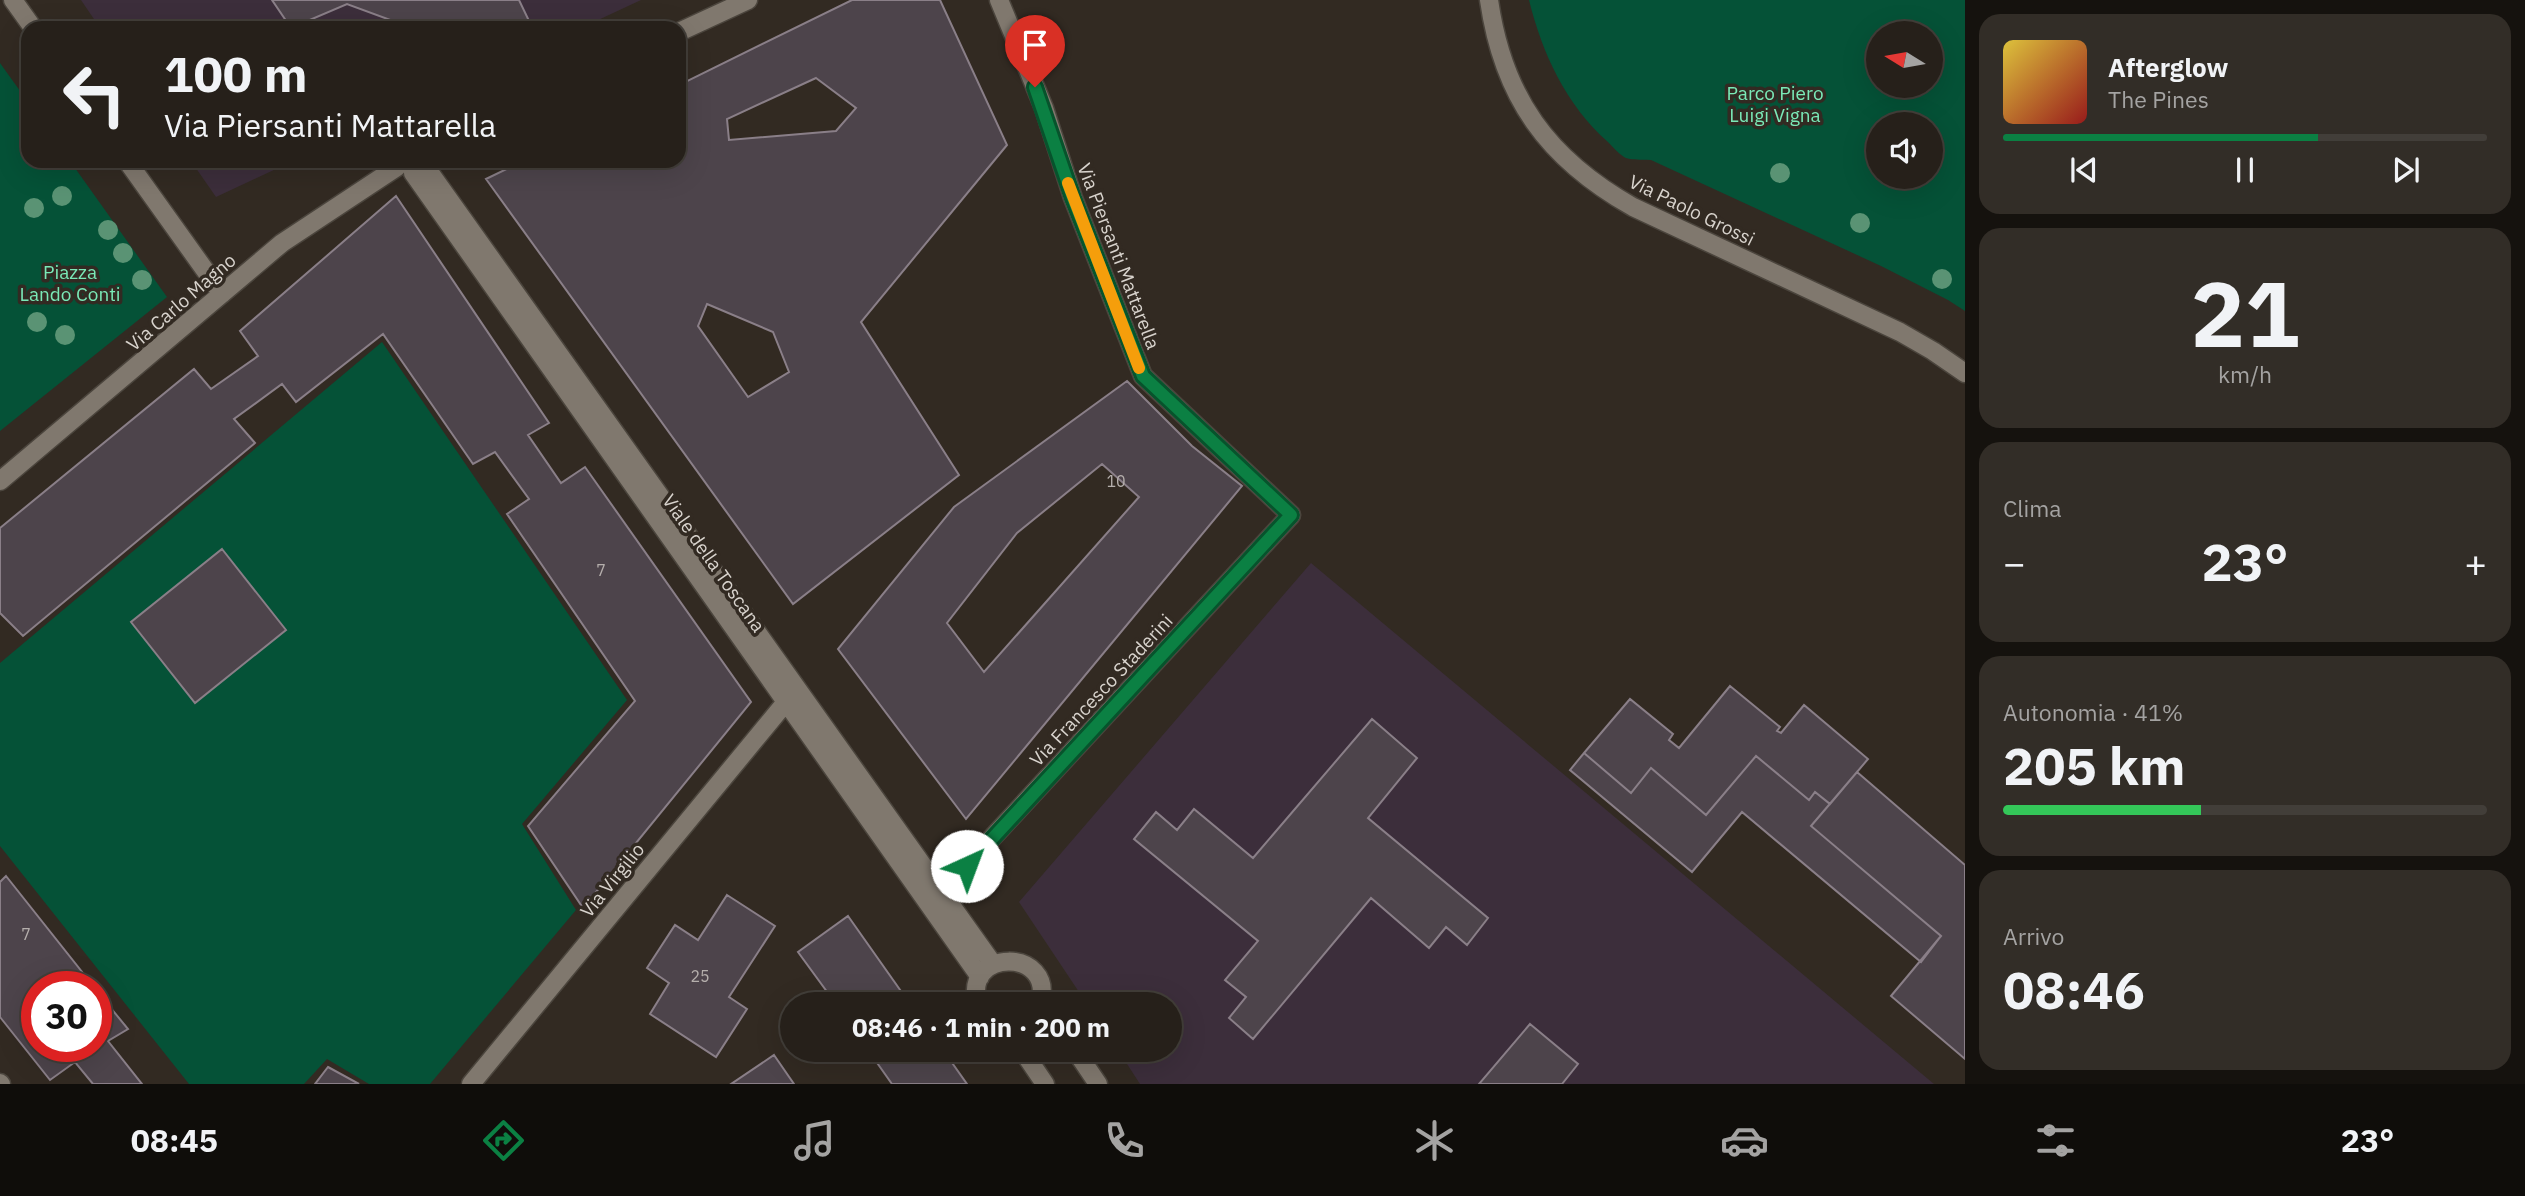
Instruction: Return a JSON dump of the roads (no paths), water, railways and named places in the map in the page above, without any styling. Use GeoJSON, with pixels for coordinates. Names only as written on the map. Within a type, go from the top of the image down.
{"type":"FeatureCollection","features":[{"type":"Feature","properties":{"kind":"street"},"geometry":{"type":"LineString","coordinates":[[13,0],[28,21]]}},
{"type":"Feature","properties":{"kind":"street"},"geometry":{"type":"LineString","coordinates":[[686,30],[748,0]]}},
{"type":"Feature","properties":{"kind":"street","name":"Via Piersanti Mattarella"},"geometry":{"type":"LineString","coordinates":[[999,0],[1044,108],[1073,198],[1143,376],[1291,515]]}},
{"type":"Feature","properties":{"kind":"street","name":"Via Paolo Grossi"},"geometry":{"type":"LineString","coordinates":[[1489,0],[1502,56],[1527,114],[1548,142],[1604,190],[1633,207],[1888,326],[1933,351],[1965,373]]}},
{"type":"Feature","properties":{"kind":"street"},"geometry":{"type":"LineString","coordinates":[[132,168],[222,294]]}},
{"type":"Feature","properties":{"kind":"street","name":"Via Carlo Magno"},"geometry":{"type":"LineString","coordinates":[[0,481],[282,243],[405,168]]}},
{"type":"Feature","properties":{"kind":"street","name":"Viale della Toscana"},"geometry":{"type":"LineString","coordinates":[[412,168],[980,977]]}},
{"type":"Feature","properties":{"kind":"street","name":"Viale della Toscana"},"geometry":{"type":"LineString","coordinates":[[412,168],[993,964]]}},
{"type":"Feature","properties":{"kind":"street","name":"Via Francesco Staderini"},"geometry":{"type":"LineString","coordinates":[[942,892],[1291,515]]}},
{"type":"Feature","properties":{"kind":"street","name":"Via Virgilio"},"geometry":{"type":"LineString","coordinates":[[471,1084],[786,702]]}},
{"type":"Feature","properties":{"kind":"street"},"geometry":{"type":"LineString","coordinates":[[976,992],[980,977],[993,964],[1014,961],[1033,970],[1039,979],[1041,992]]}},
{"type":"Feature","properties":{"kind":"street"},"geometry":{"type":"LineString","coordinates":[[1030,1062],[1045,1084]]}},
{"type":"Feature","properties":{"kind":"street"},"geometry":{"type":"LineString","coordinates":[[1083,1062],[1098,1084]]}},
{"type":"Feature","properties":{"kind":"park label","name":"Parco Piero Luigi Vigna"},"geometry":{"type":"Point","coordinates":[1775,104]}},
{"type":"Feature","properties":{"kind":"park label","name":"Piazza Lando Conti"},"geometry":{"type":"Point","coordinates":[70,283]}}]}
